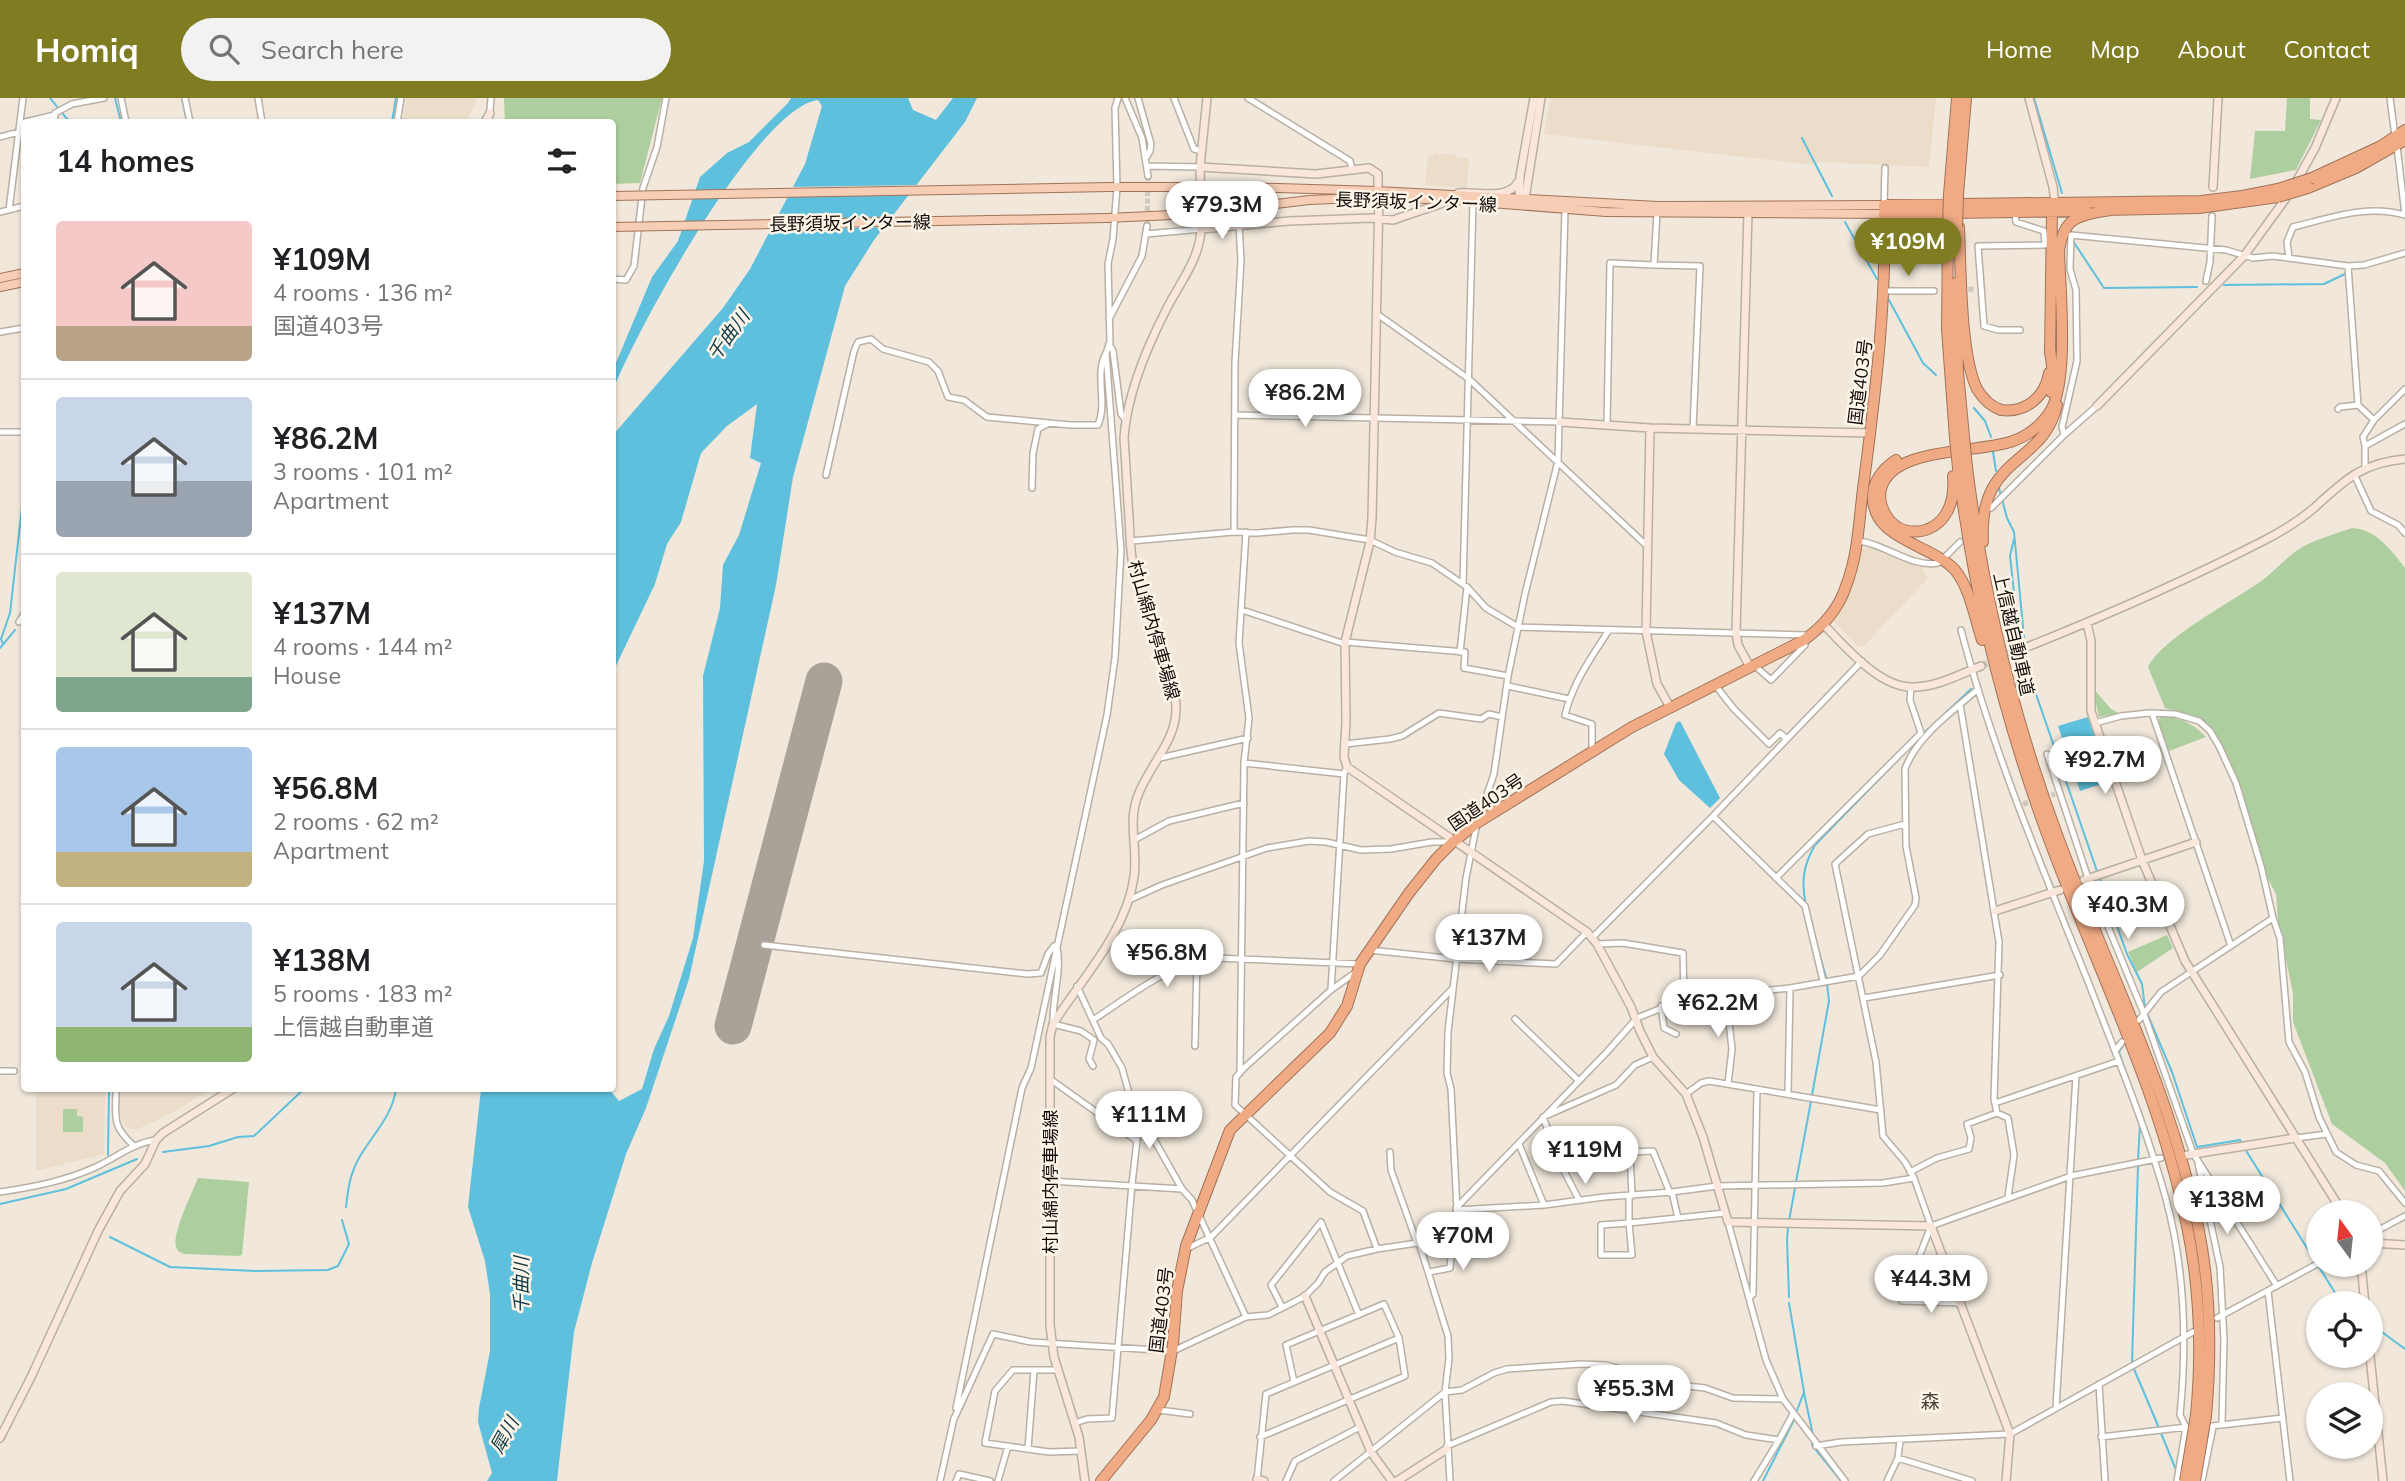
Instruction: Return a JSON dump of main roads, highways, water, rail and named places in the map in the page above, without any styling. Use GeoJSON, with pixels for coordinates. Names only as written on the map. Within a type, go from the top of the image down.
{"type":"FeatureCollection","features":[{"type":"Feature","properties":{"kind":"highway"},"geometry":{"type":"LineString","coordinates":[[1957,98],[1953,195],[1969,360],[1974,381],[1982,397],[2001,410],[2015,410],[2028,405],[2039,396],[2046,384],[2050,348],[2055,209]]}},
{"type":"Feature","properties":{"kind":"highway"},"geometry":{"type":"LineString","coordinates":[[1953,195],[1966,98]]}},
{"type":"Feature","properties":{"kind":"highway"},"geometry":{"type":"LineString","coordinates":[[1885,209],[2199,208],[2278,193],[2356,168],[2399,141],[2405,130]]}},
{"type":"Feature","properties":{"kind":"highway"},"geometry":{"type":"LineString","coordinates":[[1885,209],[2015,213],[2202,201],[2278,193]]}},
{"type":"Feature","properties":{"kind":"highway","name":"国道403号"},"geometry":{"type":"LineString","coordinates":[[1101,1481],[1159,1410],[1164,1397],[1172,1351],[1177,1291],[1186,1249],[1230,1129],[1330,1033],[1347,1006],[1358,967],[1409,892],[1453,842],[1477,823],[1670,707],[1807,637],[1823,624],[1840,600],[1857,541],[1879,373],[1885,209]]}},
{"type":"Feature","properties":{"kind":"highway"},"geometry":{"type":"LineString","coordinates":[[2007,678],[1985,560],[1983,512],[1988,494],[1999,476],[2038,440],[2056,412],[2060,380],[2059,251],[2055,209]]}},
{"type":"Feature","properties":{"kind":"highway"},"geometry":{"type":"LineString","coordinates":[[2059,251],[2062,235],[2071,221],[2110,210]]}},
{"type":"Feature","properties":{"kind":"highway"},"geometry":{"type":"LineString","coordinates":[[1955,227],[1947,329],[1956,438],[1959,468],[1951,502],[1943,517],[1933,527],[1918,532],[1903,530],[1886,516],[1881,504],[1881,489],[1894,469],[1916,459],[2000,444],[2024,436],[2051,410],[2060,380]]}},
{"type":"Feature","properties":{"kind":"highway"},"geometry":{"type":"LineString","coordinates":[[1955,227],[1956,438]]}},
{"type":"Feature","properties":{"kind":"highway"},"geometry":{"type":"LineString","coordinates":[[2010,724],[1959,575],[1938,555],[1895,534],[1882,524],[1874,504],[1874,489],[1884,469],[1904,456],[2007,436],[2029,426],[2045,407],[2052,391],[2050,348]]}},
{"type":"Feature","properties":{"kind":"highway","name":"上信越自動車道"},"geometry":{"type":"LineString","coordinates":[[1959,468],[1978,594],[2010,724],[2051,844],[2144,1079],[2174,1170],[2188,1229],[2197,1289],[2201,1416],[2185,1481]]}},
{"type":"Feature","properties":{"kind":"highway","name":"上信越自動車道"},"geometry":{"type":"LineString","coordinates":[[1959,468],[2007,678],[2045,801],[2145,1056],[2189,1187],[2202,1247],[2209,1307],[2210,1352],[2195,1481]]}},
{"type":"Feature","properties":{"kind":"main road","name":"長野須坂インター線"},"geometry":{"type":"LineString","coordinates":[[616,196],[1207,186],[1658,206],[1885,209]]}},
{"type":"Feature","properties":{"kind":"main road","name":"長野須坂インター線"},"geometry":{"type":"LineString","coordinates":[[616,227],[1110,218],[1194,214],[1378,194]]}},
{"type":"Feature","properties":{"kind":"main road","name":"長野須坂インター線"},"geometry":{"type":"LineString","coordinates":[[1449,197],[1473,202],[1521,201],[1565,210],[1657,213],[1885,209]]}},
{"type":"Feature","properties":{"kind":"main road"},"geometry":{"type":"LineString","coordinates":[[0,278],[21,274]]}},
{"type":"Feature","properties":{"kind":"main road"},"geometry":{"type":"LineString","coordinates":[[0,287],[21,283]]}},
{"type":"Feature","properties":{"kind":"water"},"geometry":{"type":"Polygon","coordinates":[[[791,98],[908,98],[913,110],[936,120],[953,98],[977,98],[965,122],[874,240],[845,286],[793,477],[776,585],[689,979],[646,1108],[626,1154],[574,1332],[557,1481],[487,1481],[492,1473],[478,1422],[490,1351],[490,1294],[485,1261],[468,1207],[481,1092],[612,1092],[619,1101],[642,1089],[654,1049],[669,1016],[693,938],[704,861],[703,676],[720,608],[723,565],[739,535],[761,463],[750,458],[757,404],[727,426],[701,453],[681,522],[667,544],[655,584],[616,666],[616,432],[723,308],[750,269],[805,164],[822,106],[818,100],[793,112],[763,140],[732,180],[672,274],[616,383],[616,363],[652,277],[678,241],[700,177],[727,153],[749,142],[791,98]]]}},
{"type":"Feature","properties":{"kind":"water"},"geometry":{"type":"Polygon","coordinates":[[[2088,717],[2110,781],[2080,791],[2058,726],[2088,717]]]}},
{"type":"Feature","properties":{"kind":"water"},"geometry":{"type":"Polygon","coordinates":[[[1680,721],[1720,798],[1710,808],[1679,780],[1664,754],[1676,723],[1680,721]]]}},
{"type":"Feature","properties":{"kind":"waterway"},"geometry":{"type":"LineString","coordinates":[[50,98],[58,108]]}},
{"type":"Feature","properties":{"kind":"waterway"},"geometry":{"type":"LineString","coordinates":[[115,98],[120,119]]}},
{"type":"Feature","properties":{"kind":"waterway"},"geometry":{"type":"LineString","coordinates":[[182,98],[186,119]]}},
{"type":"Feature","properties":{"kind":"waterway"},"geometry":{"type":"LineString","coordinates":[[392,119],[396,98]]}},
{"type":"Feature","properties":{"kind":"waterway"},"geometry":{"type":"LineString","coordinates":[[2034,98],[2062,193]]}},
{"type":"Feature","properties":{"kind":"waterway"},"geometry":{"type":"LineString","coordinates":[[62,113],[67,119]]}},
{"type":"Feature","properties":{"kind":"waterway"},"geometry":{"type":"LineString","coordinates":[[1802,138],[1832,196]]}},
{"type":"Feature","properties":{"kind":"waterway"},"geometry":{"type":"LineString","coordinates":[[1845,222],[1877,279]]}},
{"type":"Feature","properties":{"kind":"waterway"},"geometry":{"type":"LineString","coordinates":[[2073,241],[2104,288],[2197,287]]}},
{"type":"Feature","properties":{"kind":"waterway"},"geometry":{"type":"LineString","coordinates":[[2224,285],[2324,284],[2345,274]]}},
{"type":"Feature","properties":{"kind":"waterway"},"geometry":{"type":"LineString","coordinates":[[1889,300],[1923,363],[1936,375]]}},
{"type":"Feature","properties":{"kind":"waterway"},"geometry":{"type":"LineString","coordinates":[[1974,408],[1985,421],[1991,437]]}},
{"type":"Feature","properties":{"kind":"waterway"},"geometry":{"type":"LineString","coordinates":[[1993,452],[1996,471]]}},
{"type":"Feature","properties":{"kind":"waterway"},"geometry":{"type":"LineString","coordinates":[[1999,488],[2007,518],[2014,532],[2024,637]]}},
{"type":"Feature","properties":{"kind":"waterway"},"geometry":{"type":"LineString","coordinates":[[3,644],[1,639],[10,613],[21,516]]}},
{"type":"Feature","properties":{"kind":"waterway"},"geometry":{"type":"LineString","coordinates":[[2014,539],[2010,556],[2019,638]]}},
{"type":"Feature","properties":{"kind":"waterway"},"geometry":{"type":"LineString","coordinates":[[0,648],[15,630]]}},
{"type":"Feature","properties":{"kind":"waterway"},"geometry":{"type":"LineString","coordinates":[[2025,655],[2027,668],[2098,874]]}},
{"type":"Feature","properties":{"kind":"waterway"},"geometry":{"type":"LineString","coordinates":[[1937,721],[1971,689]]}},
{"type":"Feature","properties":{"kind":"waterway"},"geometry":{"type":"LineString","coordinates":[[1806,905],[1804,874],[1815,845],[1928,729]]}},
{"type":"Feature","properties":{"kind":"waterway"},"geometry":{"type":"LineString","coordinates":[[2100,879],[2127,954],[2142,984],[2145,1008]]}},
{"type":"Feature","properties":{"kind":"waterway"},"geometry":{"type":"LineString","coordinates":[[1815,938],[1826,977]]}},
{"type":"Feature","properties":{"kind":"waterway"},"geometry":{"type":"LineString","coordinates":[[1812,1095],[1829,1001],[1827,984]]}},
{"type":"Feature","properties":{"kind":"waterway"},"geometry":{"type":"LineString","coordinates":[[2147,1013],[2172,1072],[2197,1147],[2240,1140],[2242,1144]]}},
{"type":"Feature","properties":{"kind":"waterway"},"geometry":{"type":"LineString","coordinates":[[2123,1046],[2119,1052],[2140,1112]]}},
{"type":"Feature","properties":{"kind":"waterway"},"geometry":{"type":"LineString","coordinates":[[108,1155],[109,1092]]}},
{"type":"Feature","properties":{"kind":"waterway"},"geometry":{"type":"LineString","coordinates":[[163,1152],[254,1136],[301,1092]]}},
{"type":"Feature","properties":{"kind":"waterway"},"geometry":{"type":"LineString","coordinates":[[346,1207],[353,1170],[391,1108],[395,1092]]}},
{"type":"Feature","properties":{"kind":"waterway"},"geometry":{"type":"LineString","coordinates":[[1796,1182],[1811,1101]]}},
{"type":"Feature","properties":{"kind":"waterway"},"geometry":{"type":"LineString","coordinates":[[2138,1160],[2140,1124]]}},
{"type":"Feature","properties":{"kind":"waterway"},"geometry":{"type":"LineString","coordinates":[[2245,1149],[2334,1291]]}},
{"type":"Feature","properties":{"kind":"waterway"},"geometry":{"type":"LineString","coordinates":[[0,1204],[66,1189],[137,1159]]}},
{"type":"Feature","properties":{"kind":"waterway"},"geometry":{"type":"LineString","coordinates":[[2132,1363],[2138,1166]]}},
{"type":"Feature","properties":{"kind":"waterway"},"geometry":{"type":"LineString","coordinates":[[1789,1221],[1795,1188]]}},
{"type":"Feature","properties":{"kind":"waterway"},"geometry":{"type":"LineString","coordinates":[[110,1237],[170,1267],[255,1271],[328,1270],[338,1266],[349,1244],[342,1220]]}},
{"type":"Feature","properties":{"kind":"waterway"},"geometry":{"type":"LineString","coordinates":[[1788,1228],[1789,1297]]}},
{"type":"Feature","properties":{"kind":"waterway"},"geometry":{"type":"LineString","coordinates":[[1789,1303],[1804,1392],[1796,1413]]}},
{"type":"Feature","properties":{"kind":"waterway"},"geometry":{"type":"LineString","coordinates":[[2383,1333],[2405,1349]]}},
{"type":"Feature","properties":{"kind":"waterway"},"geometry":{"type":"LineString","coordinates":[[2134,1369],[2159,1428]]}},
{"type":"Feature","properties":{"kind":"waterway"},"geometry":{"type":"LineString","coordinates":[[1804,1393],[1813,1435]]}},
{"type":"Feature","properties":{"kind":"waterway"},"geometry":{"type":"LineString","coordinates":[[1763,1481],[1794,1420]]}},
{"type":"Feature","properties":{"kind":"waterway"},"geometry":{"type":"LineString","coordinates":[[2161,1433],[2176,1470]]}},
{"type":"Feature","properties":{"kind":"waterway"},"geometry":{"type":"LineString","coordinates":[[1813,1440],[1812,1445],[1841,1481]]}},
{"type":"Feature","properties":{"kind":"tunnel"},"geometry":{"type":"LineString","coordinates":[[1147,226],[1148,176]]}},
{"type":"Feature","properties":{"kind":"tunnel"},"geometry":{"type":"LineString","coordinates":[[1961,290],[1974,289]]}},
{"type":"Feature","properties":{"kind":"tunnel"},"geometry":{"type":"LineString","coordinates":[[1981,666],[2012,653]]}},
{"type":"Feature","properties":{"kind":"tunnel"},"geometry":{"type":"LineString","coordinates":[[2023,804],[2055,794]]}},
{"type":"Feature","properties":{"kind":"district","name":"森"},"geometry":{"type":"Point","coordinates":[1930,1401]}},
{"type":"Feature","properties":{"kind":"water label","name":"千曲川"},"geometry":{"type":"Point","coordinates":[728,335]}},
{"type":"Feature","properties":{"kind":"water label","name":"千曲川"},"geometry":{"type":"Point","coordinates":[521,1285]}},
{"type":"Feature","properties":{"kind":"water label","name":"犀川"},"geometry":{"type":"Point","coordinates":[504,1435]}}]}
